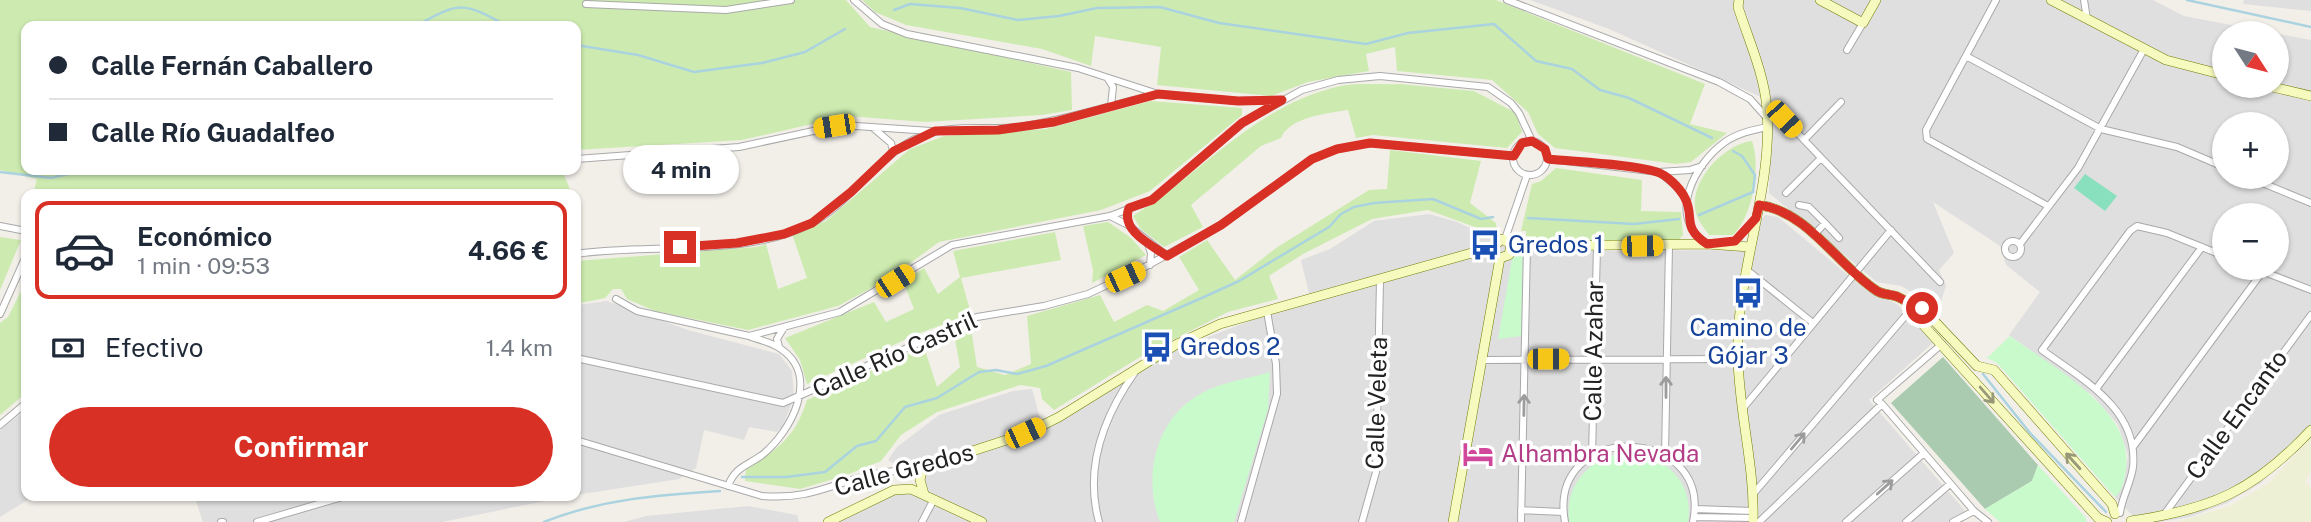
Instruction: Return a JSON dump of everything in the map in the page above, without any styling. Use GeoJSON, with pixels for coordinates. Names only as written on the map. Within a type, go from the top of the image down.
{"type":"FeatureCollection","features":[{"type":"Feature","properties":{"kind":"street"},"geometry":{"type":"LineString","coordinates":[[586,4],[726,9],[790,0]]}},
{"type":"Feature","properties":{"kind":"street"},"geometry":{"type":"LineString","coordinates":[[855,0],[861,9],[882,24],[907,34],[1002,50],[1078,68],[1158,94],[1238,101],[1282,100]]}},
{"type":"Feature","properties":{"kind":"street"},"geometry":{"type":"LineString","coordinates":[[1507,0],[1719,82],[1750,99],[1767,123]]}},
{"type":"Feature","properties":{"kind":"street"},"geometry":{"type":"LineString","coordinates":[[1820,0],[1863,23]]}},
{"type":"Feature","properties":{"kind":"street"},"geometry":{"type":"LineString","coordinates":[[1847,50],[1876,0]]}},
{"type":"Feature","properties":{"kind":"street"},"geometry":{"type":"LineString","coordinates":[[1996,0],[1926,130],[1927,139],[2048,206]]}},
{"type":"Feature","properties":{"kind":"street"},"geometry":{"type":"LineString","coordinates":[[2051,0],[2143,51],[2212,72]]}},
{"type":"Feature","properties":{"kind":"street"},"geometry":{"type":"LineString","coordinates":[[2084,0],[2087,19]]}},
{"type":"Feature","properties":{"kind":"street"},"geometry":{"type":"LineString","coordinates":[[1738,3],[1765,94],[1767,123],[1759,205],[1750,247],[1737,359],[1755,518]]}},
{"type":"Feature","properties":{"kind":"street"},"geometry":{"type":"LineString","coordinates":[[2020,244],[2078,168],[2143,51]]}},
{"type":"Feature","properties":{"kind":"street"},"geometry":{"type":"LineString","coordinates":[[1966,56],[2101,129],[2177,147],[2212,162]]}},
{"type":"Feature","properties":{"kind":"street"},"geometry":{"type":"LineString","coordinates":[[749,336],[840,313],[952,245],[1110,216],[1152,200],[1242,123],[1302,90],[1338,80],[1380,76],[1488,87],[1511,103],[1520,113],[1532,141],[1545,149],[1548,159],[1543,170],[1527,175]]}},
{"type":"Feature","properties":{"kind":"street"},"geometry":{"type":"LineString","coordinates":[[1108,79],[1113,87],[1111,106]]}},
{"type":"Feature","properties":{"kind":"street"},"geometry":{"type":"LineString","coordinates":[[2289,91],[2311,96]]}},
{"type":"Feature","properties":{"kind":"street"},"geometry":{"type":"LineString","coordinates":[[581,159],[740,147],[816,129],[856,124],[935,131],[998,130],[1054,122],[1158,94]]}},
{"type":"Feature","properties":{"kind":"street"},"geometry":{"type":"LineString","coordinates":[[1750,99],[1765,94]]}},
{"type":"Feature","properties":{"kind":"street"},"geometry":{"type":"LineString","coordinates":[[1804,141],[1841,102]]}},
{"type":"Feature","properties":{"kind":"street"},"geometry":{"type":"LineString","coordinates":[[1766,106],[1821,158],[1940,282]]}},
{"type":"Feature","properties":{"kind":"street"},"geometry":{"type":"LineString","coordinates":[[1674,245],[1688,236],[1688,186],[1703,165],[1726,141],[1767,123]]}},
{"type":"Feature","properties":{"kind":"street"},"geometry":{"type":"LineString","coordinates":[[871,126],[891,143],[894,151]]}},
{"type":"Feature","properties":{"kind":"street"},"geometry":{"type":"LineString","coordinates":[[581,254],[737,243],[784,234],[812,223],[851,192],[894,151],[935,131]]}},
{"type":"Feature","properties":{"kind":"street"},"geometry":{"type":"LineString","coordinates":[[1527,175],[1515,166],[1514,156],[1522,143],[1532,141]]}},
{"type":"Feature","properties":{"kind":"street","name":"Calle Río Castril"},"geometry":{"type":"LineString","coordinates":[[581,359],[758,400],[783,403],[977,317],[1044,306],[1088,294],[1150,265],[1221,225],[1312,159],[1337,149],[1370,143],[1514,156]]}},
{"type":"Feature","properties":{"kind":"street"},"geometry":{"type":"LineString","coordinates":[[1786,193],[1821,158]]}},
{"type":"Feature","properties":{"kind":"street"},"geometry":{"type":"LineString","coordinates":[[1548,159],[1659,172],[1690,170],[1703,165]]}},
{"type":"Feature","properties":{"kind":"street"},"geometry":{"type":"LineString","coordinates":[[1659,172],[1676,186],[1686,200]]}},
{"type":"Feature","properties":{"kind":"street"},"geometry":{"type":"LineString","coordinates":[[1500,258],[1509,255],[1508,243],[1527,175]]}},
{"type":"Feature","properties":{"kind":"street"},"geometry":{"type":"LineString","coordinates":[[2277,189],[2311,203]]}},
{"type":"Feature","properties":{"kind":"street"},"geometry":{"type":"LineString","coordinates":[[1759,205],[1774,207],[1814,236],[1879,292],[1898,296],[1913,307],[1922,308],[1969,375],[2098,518],[2107,522],[2118,514],[2131,478],[2133,447],[2122,418],[2110,401],[2042,350],[2130,231],[2137,226],[2154,229],[2212,251]]}},
{"type":"Feature","properties":{"kind":"street"},"geometry":{"type":"LineString","coordinates":[[1800,205],[1809,207],[1839,238]]}},
{"type":"Feature","properties":{"kind":"street"},"geometry":{"type":"LineString","coordinates":[[1128,225],[1126,216],[1129,208]]}},
{"type":"Feature","properties":{"kind":"street"},"geometry":{"type":"LineString","coordinates":[[1110,216],[1128,225],[1167,256]]}},
{"type":"Feature","properties":{"kind":"street"},"geometry":{"type":"LineString","coordinates":[[1718,245],[1735,241],[1756,218]]}},
{"type":"Feature","properties":{"kind":"street"},"geometry":{"type":"LineString","coordinates":[[1814,236],[1825,223]]}},
{"type":"Feature","properties":{"kind":"street"},"geometry":{"type":"LineString","coordinates":[[0,226],[21,230]]}},
{"type":"Feature","properties":{"kind":"street"},"geometry":{"type":"LineString","coordinates":[[1690,228],[1707,244]]}},
{"type":"Feature","properties":{"kind":"street"},"geometry":{"type":"LineString","coordinates":[[1744,407],[1891,230]]}},
{"type":"Feature","properties":{"kind":"street"},"geometry":{"type":"LineString","coordinates":[[1147,242],[1151,253],[1150,265]]}},
{"type":"Feature","properties":{"kind":"street","name":"Calle Gredos"},"geometry":{"type":"LineString","coordinates":[[581,442],[762,496],[787,498],[811,495],[872,475],[923,467],[1025,433],[1059,417],[1140,365],[1220,324],[1380,281],[1493,247],[1496,242],[1508,243]]}},
{"type":"Feature","properties":{"kind":"street"},"geometry":{"type":"LineString","coordinates":[[1508,243],[1527,246],[1707,244],[1750,247]]}},
{"type":"Feature","properties":{"kind":"street"},"geometry":{"type":"LineString","coordinates":[[1665,455],[1666,360],[1674,245]]}},
{"type":"Feature","properties":{"kind":"street"},"geometry":{"type":"LineString","coordinates":[[1521,522],[1527,246]]}},
{"type":"Feature","properties":{"kind":"street","name":"Calle Azahar"},"geometry":{"type":"LineString","coordinates":[[1592,456],[1597,246]]}},
{"type":"Feature","properties":{"kind":"street"},"geometry":{"type":"LineString","coordinates":[[1453,522],[1500,258],[1493,247]]}},
{"type":"Feature","properties":{"kind":"street"},"geometry":{"type":"LineString","coordinates":[[2095,389],[2202,247]]}},
{"type":"Feature","properties":{"kind":"street"},"geometry":{"type":"LineString","coordinates":[[0,314],[9,300],[21,269]]}},
{"type":"Feature","properties":{"kind":"street"},"geometry":{"type":"LineString","coordinates":[[1747,270],[1813,323]]}},
{"type":"Feature","properties":{"kind":"street"},"geometry":{"type":"LineString","coordinates":[[2133,447],[2256,280]]}},
{"type":"Feature","properties":{"kind":"street"},"geometry":{"type":"LineString","coordinates":[[2286,280],[2311,290]]}},
{"type":"Feature","properties":{"kind":"street","name":"Calle Veleta"},"geometry":{"type":"LineString","coordinates":[[1362,522],[1376,472],[1380,281]]}},
{"type":"Feature","properties":{"kind":"street"},"geometry":{"type":"LineString","coordinates":[[616,299],[637,311],[749,336],[779,347],[794,362],[800,380],[799,398],[791,421],[761,456],[733,474],[728,486]]}},
{"type":"Feature","properties":{"kind":"street"},"geometry":{"type":"LineString","coordinates":[[1754,494],[1913,307]]}},
{"type":"Feature","properties":{"kind":"street"},"geometry":{"type":"LineString","coordinates":[[1241,522],[1277,394],[1276,363],[1267,310]]}},
{"type":"Feature","properties":{"kind":"street","name":"Calle Encanto"},"geometry":{"type":"LineString","coordinates":[[2163,516],[2311,315]]}},
{"type":"Feature","properties":{"kind":"street"},"geometry":{"type":"LineString","coordinates":[[779,347],[777,339],[783,329]]}},
{"type":"Feature","properties":{"kind":"street"},"geometry":{"type":"LineString","coordinates":[[1946,341],[1978,366],[1994,370],[2118,514],[2131,522],[2220,501],[2246,487],[2270,469],[2311,430]]}},
{"type":"Feature","properties":{"kind":"street"},"geometry":{"type":"LineString","coordinates":[[1946,341],[1877,400],[1976,516],[1988,522]]}},
{"type":"Feature","properties":{"kind":"street"},"geometry":{"type":"LineString","coordinates":[[1483,360],[1737,359]]}},
{"type":"Feature","properties":{"kind":"street"},"geometry":{"type":"LineString","coordinates":[[1099,522],[1093,491],[1096,456],[1110,412],[1140,365]]}},
{"type":"Feature","properties":{"kind":"street"},"geometry":{"type":"LineString","coordinates":[[1969,375],[1978,366]]}},
{"type":"Feature","properties":{"kind":"street"},"geometry":{"type":"LineString","coordinates":[[1565,522],[1563,512],[1567,486],[1582,464],[1592,456],[1623,444],[1639,445],[1665,455],[1684,474],[1694,516],[1755,518],[1882,404]]}},
{"type":"Feature","properties":{"kind":"street"},"geometry":{"type":"LineString","coordinates":[[0,425],[21,407]]}},
{"type":"Feature","properties":{"kind":"street"},"geometry":{"type":"LineString","coordinates":[[1846,522],[1924,453]]}},
{"type":"Feature","properties":{"kind":"street"},"geometry":{"type":"LineString","coordinates":[[923,467],[919,480],[924,494]]}},
{"type":"Feature","properties":{"kind":"street"},"geometry":{"type":"LineString","coordinates":[[1906,522],[1950,484]]}},
{"type":"Feature","properties":{"kind":"street"},"geometry":{"type":"LineString","coordinates":[[828,522],[894,490],[911,489],[982,522]]}},
{"type":"Feature","properties":{"kind":"street"},"geometry":{"type":"LineString","coordinates":[[922,522],[934,499]]}},
{"type":"Feature","properties":{"kind":"street"},"geometry":{"type":"LineString","coordinates":[[257,522],[329,501]]}},
{"type":"Feature","properties":{"kind":"street"},"geometry":{"type":"LineString","coordinates":[[1521,510],[1563,512]]}},
{"type":"Feature","properties":{"kind":"street"},"geometry":{"type":"LineString","coordinates":[[1953,522],[1976,516]]}},
{"type":"Feature","properties":{"kind":"shaded area"},"geometry":{"type":"Polygon","coordinates":[[[1530,0],[2153,0],[2184,16],[2212,21],[2212,98],[2289,98],[2289,36],[2311,40],[2311,432],[2261,483],[2227,503],[2190,517],[2159,522],[2145,522],[2133,516],[2115,497],[2123,485],[2128,456],[2118,425],[2093,396],[2009,335],[2040,292],[2006,265],[2000,246],[1933,202],[1954,253],[1939,270],[1946,286],[1939,307],[1901,286],[1877,282],[1769,193],[1772,102],[1609,29],[1530,0]]]}},
{"type":"Feature","properties":{"kind":"shaded area"},"geometry":{"type":"Polygon","coordinates":[[[2244,0],[2311,0],[2311,11],[2243,4],[2244,0]]]}},
{"type":"Feature","properties":{"kind":"shaded area"},"geometry":{"type":"Polygon","coordinates":[[[1429,214],[1457,222],[1520,251],[1755,250],[1759,223],[1765,215],[1778,217],[1866,290],[1897,304],[1934,342],[1869,400],[1966,512],[1947,522],[837,522],[895,493],[925,484],[888,460],[897,447],[939,415],[1013,391],[1032,389],[1040,418],[1050,427],[1177,349],[1255,319],[1311,302],[1301,260],[1330,249],[1374,221],[1429,214]]]}},
{"type":"Feature","properties":{"kind":"shaded area"},"geometry":{"type":"Polygon","coordinates":[[[607,301],[688,330],[779,354],[792,371],[794,398],[782,427],[777,432],[749,427],[744,440],[704,430],[696,468],[679,479],[581,494],[581,305],[607,301]]]}},
{"type":"Feature","properties":{"kind":"shaded area"},"geometry":{"type":"Polygon","coordinates":[[[21,414],[21,501],[26,501],[0,517],[0,430],[21,414]]]}},
{"type":"Feature","properties":{"kind":"shaded area"},"geometry":{"type":"Polygon","coordinates":[[[196,501],[545,501],[442,522],[203,522],[196,501]]]}},
{"type":"Feature","properties":{"kind":"shaded area"},"geometry":{"type":"Polygon","coordinates":[[[748,506],[797,515],[799,522],[624,522],[646,516],[748,506]]]}},
{"type":"Feature","properties":{"kind":"green space"},"geometry":{"type":"Polygon","coordinates":[[[0,0],[846,0],[870,27],[1071,72],[1072,110],[1042,115],[925,122],[847,116],[742,140],[581,150],[581,21],[21,21],[21,175],[564,175],[570,189],[34,189],[37,179],[0,170],[0,0]]]}},
{"type":"Feature","properties":{"kind":"green space"},"geometry":{"type":"Polygon","coordinates":[[[862,0],[1496,0],[1705,84],[1690,124],[1727,133],[1691,162],[1676,164],[1555,148],[1538,134],[1528,112],[1492,80],[1397,71],[1395,47],[1366,54],[1369,71],[1308,82],[1271,96],[1157,85],[1161,47],[1095,36],[1091,66],[1042,49],[906,25],[875,12],[862,0]]]}},
{"type":"Feature","properties":{"kind":"green space"},"geometry":{"type":"Polygon","coordinates":[[[1400,84],[1474,91],[1516,113],[1522,132],[1507,148],[1373,135],[1356,138],[1348,110],[1321,115],[1292,125],[1281,138],[1261,146],[1191,205],[1203,227],[1164,247],[1140,228],[1133,216],[1254,125],[1279,110],[1343,85],[1400,84]]]}},
{"type":"Feature","properties":{"kind":"green space"},"geometry":{"type":"Polygon","coordinates":[[[1151,101],[1242,108],[1242,115],[1150,191],[1101,210],[939,242],[890,278],[838,306],[748,330],[655,311],[627,299],[621,289],[613,289],[605,298],[581,303],[581,261],[757,247],[766,244],[778,289],[807,278],[792,234],[826,221],[910,149],[944,136],[1046,129],[1151,101]]]}},
{"type":"Feature","properties":{"kind":"green space"},"geometry":{"type":"Polygon","coordinates":[[[1752,141],[1755,151],[1755,177],[1746,216],[1733,235],[1709,235],[1698,218],[1695,204],[1701,179],[1729,150],[1752,141]]]}},
{"type":"Feature","properties":{"kind":"green space"},"geometry":{"type":"Polygon","coordinates":[[[1390,150],[1481,161],[1470,203],[1496,223],[1497,235],[1428,210],[1372,219],[1303,254],[1269,276],[1278,299],[1228,312],[1145,354],[1054,410],[1042,399],[1040,388],[1020,385],[937,412],[901,435],[881,461],[844,476],[800,489],[745,481],[746,469],[776,448],[791,433],[807,400],[924,347],[937,387],[960,367],[954,334],[971,328],[977,367],[1005,375],[1031,364],[1027,316],[1100,295],[1114,322],[1147,305],[1163,311],[1199,290],[1179,257],[1207,240],[1235,280],[1276,248],[1369,190],[1387,189],[1390,150]]]}},
{"type":"Feature","properties":{"kind":"green space"},"geometry":{"type":"Polygon","coordinates":[[[1556,168],[1642,180],[1641,211],[1681,212],[1683,235],[1678,241],[1526,240],[1526,231],[1521,231],[1532,184],[1541,181],[1556,168]]]}},
{"type":"Feature","properties":{"kind":"green space"},"geometry":{"type":"Polygon","coordinates":[[[2085,174],[2117,196],[2105,211],[2074,188],[2085,174]]]}},
{"type":"Feature","properties":{"kind":"green space"},"geometry":{"type":"Polygon","coordinates":[[[1108,222],[1131,238],[1146,255],[1092,283],[1093,270],[1083,226],[1108,222]]]}},
{"type":"Feature","properties":{"kind":"green space"},"geometry":{"type":"Polygon","coordinates":[[[1055,232],[1061,260],[961,278],[971,314],[920,333],[807,384],[800,360],[785,338],[874,302],[886,322],[914,309],[903,281],[924,268],[938,294],[960,277],[953,251],[1055,232]]]}},
{"type":"Feature","properties":{"kind":"green space"},"geometry":{"type":"Polygon","coordinates":[[[0,237],[21,240],[0,290],[0,237]]]}},
{"type":"Feature","properties":{"kind":"green space"},"geometry":{"type":"Polygon","coordinates":[[[1520,251],[1523,252],[1521,336],[1498,339],[1512,259],[1520,251]]]}},
{"type":"Feature","properties":{"kind":"green space"},"geometry":{"type":"Polygon","coordinates":[[[21,291],[21,397],[0,415],[0,323],[8,317],[21,291]]]}},
{"type":"Feature","properties":{"kind":"green space"},"geometry":{"type":"Polygon","coordinates":[[[2010,336],[2086,391],[2104,408],[2117,427],[2125,447],[2126,468],[2122,487],[2115,497],[1997,363],[1987,358],[2010,336]]]}},
{"type":"Feature","properties":{"kind":"green space"},"geometry":{"type":"Polygon","coordinates":[[[1943,357],[2038,465],[2032,481],[1985,509],[1891,403],[1943,357]]]}},
{"type":"Feature","properties":{"kind":"green space"},"geometry":{"type":"Polygon","coordinates":[[[1270,372],[1268,409],[1234,522],[1160,522],[1155,504],[1153,467],[1164,432],[1174,417],[1186,404],[1210,389],[1270,372]]]}},
{"type":"Feature","properties":{"kind":"green space"},"geometry":{"type":"Polygon","coordinates":[[[2311,437],[2311,470],[2305,482],[2311,488],[2311,522],[2177,522],[2230,506],[2269,483],[2311,437]]]}},
{"type":"Feature","properties":{"kind":"green space"},"geometry":{"type":"Polygon","coordinates":[[[1634,451],[1668,467],[1683,485],[1689,508],[1688,522],[1569,522],[1572,494],[1585,472],[1607,457],[1634,451]]]}},
{"type":"Feature","properties":{"kind":"green space"},"geometry":{"type":"Polygon","coordinates":[[[2038,465],[2086,518],[2086,522],[2000,522],[1985,509],[2032,481],[2038,465]]]}},
{"type":"Feature","properties":{"kind":"waterway"},"geometry":{"type":"LineString","coordinates":[[2187,0],[2311,27]]}},
{"type":"Feature","properties":{"kind":"waterway"},"geometry":{"type":"LineString","coordinates":[[894,10],[910,4],[960,8],[1018,20],[1059,16],[1097,8],[1160,7],[1219,23],[1366,44],[1408,33],[1494,24],[1536,61],[1572,69],[1600,90],[1629,98],[1712,138]]}},
{"type":"Feature","properties":{"kind":"waterway"},"geometry":{"type":"LineString","coordinates":[[426,21],[443,12],[462,8],[481,12],[498,21]]}},
{"type":"Feature","properties":{"kind":"waterway"},"geometry":{"type":"LineString","coordinates":[[581,46],[638,55],[694,72],[762,63],[805,52],[845,29]]}},
{"type":"Feature","properties":{"kind":"waterway"},"geometry":{"type":"LineString","coordinates":[[1699,215],[1753,192],[1755,175],[1742,156],[1733,151]]}},
{"type":"Feature","properties":{"kind":"waterway"},"geometry":{"type":"LineString","coordinates":[[0,172],[21,174]]}},
{"type":"Feature","properties":{"kind":"waterway"},"geometry":{"type":"LineString","coordinates":[[26,175],[51,178],[64,175]]}},
{"type":"Feature","properties":{"kind":"waterway"},"geometry":{"type":"LineString","coordinates":[[742,477],[786,477],[825,472],[857,446],[876,441],[905,407],[937,398],[979,372],[996,370],[1017,374],[1046,366],[1204,297],[1239,281],[1329,227],[1341,214],[1354,207],[1433,199],[1481,219],[1493,217]]}},
{"type":"Feature","properties":{"kind":"waterway"},"geometry":{"type":"LineString","coordinates":[[1528,218],[1634,224],[1679,219]]}},
{"type":"Feature","properties":{"kind":"waterway"},"geometry":{"type":"LineString","coordinates":[[1983,374],[2030,433],[2106,512]]}},
{"type":"Feature","properties":{"kind":"waterway"},"geometry":{"type":"LineString","coordinates":[[544,522],[609,503],[720,491]]}},
{"type":"Feature","properties":{"kind":"place","name":"Gredos 1"},"geometry":{"type":"Point","coordinates":[1485,245]}},
{"type":"Feature","properties":{"kind":"place","name":"Camino de Gójar 3"},"geometry":{"type":"Point","coordinates":[1748,293]}},
{"type":"Feature","properties":{"kind":"place","name":"Gredos 2"},"geometry":{"type":"Point","coordinates":[1157,347]}},
{"type":"Feature","properties":{"kind":"place","name":"Alhambra Nevada"},"geometry":{"type":"Point","coordinates":[1478,454]}},
{"type":"Feature","properties":{"kind":"route"},"geometry":{"type":"LineString","coordinates":[[680,247],[737,243],[784,234],[812,223],[851,192],[894,151],[935,131],[998,130],[1054,122],[1158,94],[1238,101],[1282,100],[1242,123],[1152,200],[1129,208],[1126,216],[1128,225],[1167,256],[1221,225],[1312,159],[1337,149],[1370,143],[1514,156],[1518,146],[1532,141],[1542,145],[1548,159],[1659,172],[1676,186],[1686,200],[1690,228],[1707,244],[1718,245],[1735,241],[1756,218],[1759,205],[1774,207],[1794,219],[1879,292],[1898,296],[1913,307],[1922,308]]}}]}
